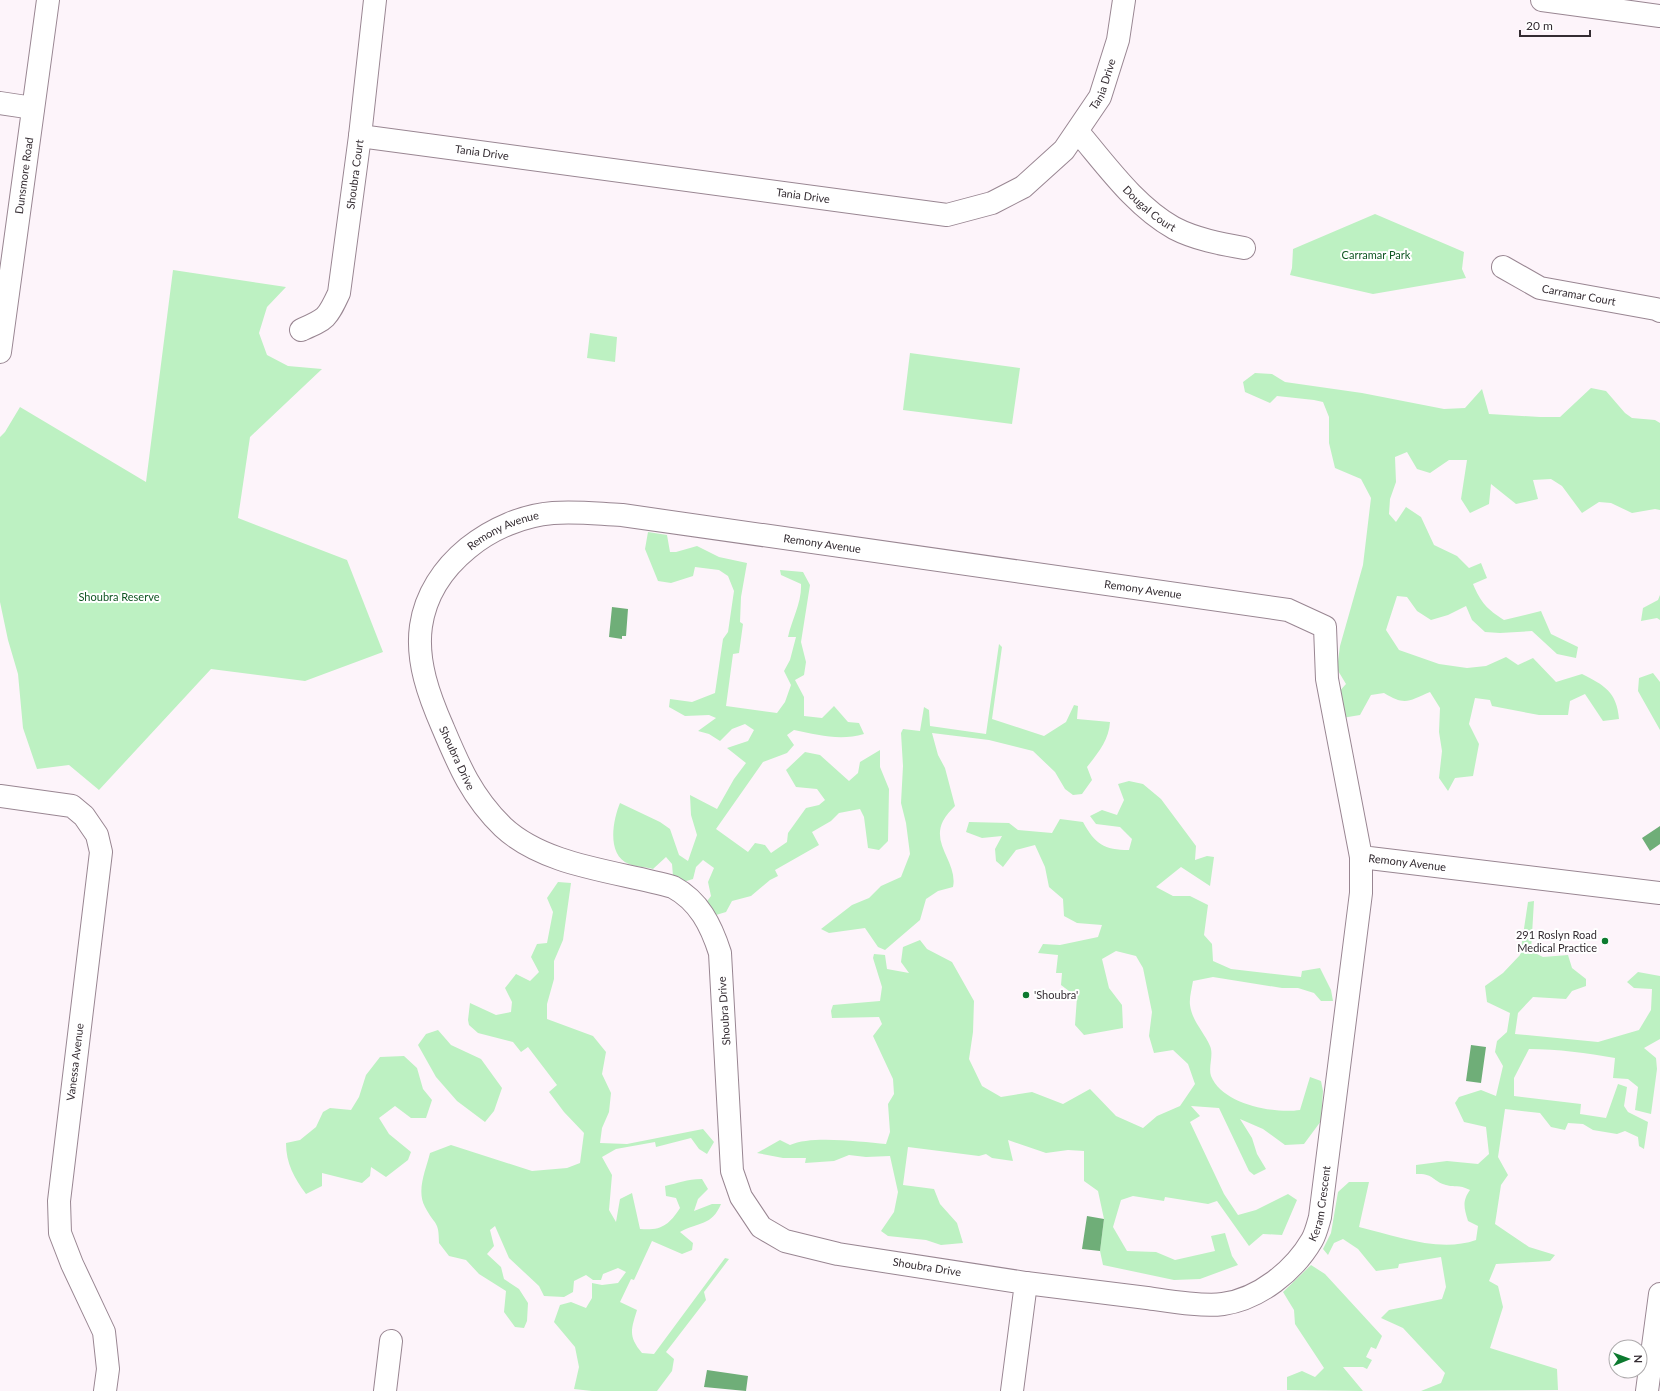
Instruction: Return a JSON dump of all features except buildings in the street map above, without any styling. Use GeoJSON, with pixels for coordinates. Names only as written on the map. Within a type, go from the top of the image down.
{"type":"FeatureCollection","features":[{"type":"Feature","properties":{"kind":"street","name":"Dunsmore Road"},"geometry":{"type":"LineString","coordinates":[[0,352],[48,0]]}},
{"type":"Feature","properties":{"kind":"street","name":"Shoubra Court"},"geometry":{"type":"LineString","coordinates":[[300,330],[319,322],[329,315],[338,293],[360,136],[375,0]]}},
{"type":"Feature","properties":{"kind":"street","name":"Tania Drive"},"geometry":{"type":"LineString","coordinates":[[360,136],[947,215],[992,203],[1023,187],[1064,150],[1078,132],[1100,96],[1118,40],[1124,0]]}},
{"type":"Feature","properties":{"kind":"street"},"geometry":{"type":"LineString","coordinates":[[1542,0],[1660,16]]}},
{"type":"Feature","properties":{"kind":"street"},"geometry":{"type":"LineString","coordinates":[[0,103],[33,108]]}},
{"type":"Feature","properties":{"kind":"street","name":"Dougal Court"},"geometry":{"type":"LineString","coordinates":[[1078,132],[1136,199],[1155,215],[1175,228],[1216,243],[1244,248]]}},
{"type":"Feature","properties":{"kind":"street","name":"Carramar Court"},"geometry":{"type":"LineString","coordinates":[[1503,267],[1540,288],[1656,309],[1660,311]]}},
{"type":"Feature","properties":{"kind":"street","name":"Remony Avenue"},"geometry":{"type":"LineString","coordinates":[[444,572],[465,549],[495,530],[524,519],[552,513],[584,513],[630,516],[1288,610],[1325,627],[1327,679],[1361,857],[1660,893]]}},
{"type":"Feature","properties":{"kind":"street","name":"Shoubra Drive"},"geometry":{"type":"LineString","coordinates":[[444,572],[430,597],[421,626],[421,660],[436,713],[474,794],[503,827],[529,846],[560,860],[657,882],[689,896],[699,908],[714,934],[720,953],[724,996],[732,1171],[741,1197],[761,1227],[785,1241],[808,1248],[1026,1283]]}},
{"type":"Feature","properties":{"kind":"street","name":"Vanessa Avenue"},"geometry":{"type":"LineString","coordinates":[[0,796],[72,806],[84,816],[96,835],[102,852],[58,1201],[60,1233],[72,1264],[104,1332],[108,1369],[105,1391]]}},
{"type":"Feature","properties":{"kind":"street","name":"Keram Crescent"},"geometry":{"type":"LineString","coordinates":[[1026,1283],[1178,1302],[1222,1304],[1237,1301],[1256,1293],[1275,1282],[1300,1256],[1313,1239],[1320,1217],[1361,893],[1361,857]]}},
{"type":"Feature","properties":{"kind":"street"},"geometry":{"type":"LineString","coordinates":[[1012,1391],[1026,1283]]}},
{"type":"Feature","properties":{"kind":"street"},"geometry":{"type":"LineString","coordinates":[[1647,1391],[1660,1294]]}},
{"type":"Feature","properties":{"kind":"street"},"geometry":{"type":"LineString","coordinates":[[385,1391],[391,1341]]}},
{"type":"Feature","properties":{"kind":"green space","name":"Carramar Park"},"geometry":{"type":"Polygon","coordinates":[[[1375,214],[1464,252],[1462,269],[1466,278],[1373,294],[1290,275],[1293,249],[1375,214]]]}},
{"type":"Feature","properties":{"kind":"green space","name":"Shoubra Reserve"},"geometry":{"type":"Polygon","coordinates":[[[173,270],[286,287],[267,307],[259,333],[267,355],[288,366],[322,369],[250,437],[238,518],[347,560],[383,652],[305,681],[211,669],[99,790],[69,765],[37,769],[23,728],[18,674],[8,640],[0,602],[0,437],[5,432],[20,407],[146,482],[173,270]]]}},
{"type":"Feature","properties":{"kind":"green space"},"geometry":{"type":"Polygon","coordinates":[[[590,333],[617,337],[615,362],[587,358],[590,333]]]}},
{"type":"Feature","properties":{"kind":"green space"},"geometry":{"type":"Polygon","coordinates":[[[910,353],[1020,368],[1012,424],[903,410],[910,353]]]}},
{"type":"Feature","properties":{"kind":"green space"},"geometry":{"type":"Polygon","coordinates":[[[1255,373],[1272,374],[1285,382],[1362,393],[1444,409],[1465,408],[1482,389],[1489,414],[1540,417],[1560,417],[1591,388],[1606,391],[1625,413],[1632,418],[1655,420],[1660,423],[1660,510],[1655,509],[1632,513],[1611,503],[1599,502],[1582,513],[1562,486],[1551,479],[1533,480],[1538,499],[1516,504],[1491,484],[1489,504],[1470,513],[1461,499],[1467,460],[1449,460],[1430,473],[1417,469],[1407,452],[1395,457],[1396,482],[1390,499],[1389,514],[1396,522],[1406,507],[1421,517],[1434,545],[1457,556],[1469,568],[1481,563],[1487,578],[1473,584],[1482,601],[1498,616],[1504,620],[1541,611],[1551,634],[1578,647],[1576,658],[1557,654],[1532,631],[1500,633],[1485,632],[1472,620],[1466,606],[1448,615],[1431,620],[1417,611],[1407,597],[1397,596],[1386,630],[1399,650],[1439,664],[1467,668],[1486,666],[1506,657],[1518,665],[1533,658],[1556,682],[1582,674],[1603,686],[1608,690],[1615,702],[1619,719],[1603,721],[1585,694],[1570,701],[1568,715],[1539,715],[1492,706],[1490,700],[1475,698],[1469,724],[1479,744],[1473,776],[1455,778],[1448,791],[1439,778],[1442,751],[1439,732],[1440,708],[1430,692],[1407,701],[1397,700],[1384,693],[1371,695],[1360,715],[1342,718],[1337,694],[1346,684],[1337,669],[1340,646],[1363,565],[1371,498],[1361,479],[1335,468],[1329,443],[1329,417],[1323,402],[1277,396],[1270,403],[1245,392],[1243,382],[1255,373]]]}},
{"type":"Feature","properties":{"kind":"green space"},"geometry":{"type":"Polygon","coordinates":[[[648,532],[667,535],[670,552],[676,552],[697,546],[719,557],[747,563],[741,597],[740,622],[743,624],[739,653],[733,654],[726,706],[777,713],[785,702],[791,685],[784,671],[790,660],[796,637],[788,637],[800,597],[801,584],[781,575],[780,570],[803,572],[810,585],[801,642],[806,662],[804,675],[795,680],[804,697],[804,716],[822,718],[834,706],[848,722],[859,723],[864,734],[838,737],[794,730],[787,735],[794,745],[787,753],[763,762],[716,829],[748,852],[755,843],[765,845],[771,853],[787,842],[788,833],[806,808],[819,805],[825,800],[817,789],[796,787],[786,770],[805,752],[820,755],[849,781],[858,773],[860,762],[880,750],[880,767],[889,789],[888,841],[879,850],[868,848],[864,817],[860,809],[839,813],[831,821],[812,832],[819,845],[775,870],[778,876],[770,880],[751,896],[732,901],[726,912],[716,915],[705,904],[711,896],[708,882],[714,868],[703,860],[696,867],[693,879],[683,882],[673,876],[672,864],[666,857],[653,869],[629,864],[617,853],[613,836],[615,818],[620,803],[660,822],[670,829],[679,855],[688,861],[697,835],[691,815],[690,795],[717,809],[734,779],[746,763],[727,748],[748,741],[754,730],[745,724],[732,729],[720,741],[709,734],[698,731],[716,718],[709,715],[685,716],[669,707],[670,699],[692,702],[715,693],[723,639],[728,632],[734,591],[728,576],[719,570],[695,567],[693,576],[671,583],[658,581],[645,549],[648,532]]]}},
{"type":"Feature","properties":{"kind":"green space"},"geometry":{"type":"Polygon","coordinates":[[[1660,595],[1660,620],[1657,618],[1641,621],[1643,608],[1658,600],[1660,595]]]}},
{"type":"Feature","properties":{"kind":"green space"},"geometry":{"type":"Polygon","coordinates":[[[999,644],[1002,647],[992,719],[1044,736],[1066,722],[1074,705],[1078,706],[1077,719],[1110,722],[1108,735],[1099,751],[1087,767],[1092,780],[1082,794],[1073,795],[1065,789],[1055,772],[1033,751],[989,740],[932,733],[938,755],[945,768],[955,806],[944,819],[940,830],[942,846],[954,878],[953,887],[938,891],[926,899],[920,920],[885,950],[878,947],[865,928],[829,933],[821,929],[852,905],[869,898],[881,886],[901,877],[910,854],[906,823],[901,803],[903,766],[901,733],[903,729],[920,731],[924,707],[929,710],[930,726],[986,734],[999,644]]]}},
{"type":"Feature","properties":{"kind":"green space"},"geometry":{"type":"Polygon","coordinates":[[[1653,673],[1660,682],[1660,730],[1638,691],[1639,678],[1653,673]]]}},
{"type":"Feature","properties":{"kind":"green space"},"geometry":{"type":"Polygon","coordinates":[[[1129,781],[1143,784],[1161,799],[1196,846],[1195,860],[1207,856],[1214,857],[1210,886],[1181,867],[1156,887],[1173,896],[1190,896],[1208,905],[1204,935],[1212,944],[1213,961],[1231,969],[1301,977],[1302,971],[1320,968],[1331,990],[1333,1001],[1321,1001],[1314,993],[1298,988],[1282,988],[1213,977],[1193,981],[1190,999],[1191,1011],[1210,1046],[1211,1076],[1217,1086],[1226,1094],[1250,1105],[1263,1108],[1289,1111],[1300,1110],[1310,1077],[1321,1081],[1323,1091],[1321,1121],[1304,1144],[1285,1145],[1263,1129],[1240,1119],[1252,1138],[1257,1154],[1266,1169],[1254,1175],[1249,1171],[1219,1108],[1191,1106],[1200,1116],[1190,1122],[1224,1194],[1238,1215],[1256,1210],[1288,1194],[1297,1200],[1282,1235],[1263,1234],[1249,1246],[1217,1201],[1208,1204],[1165,1197],[1164,1201],[1133,1196],[1121,1200],[1113,1227],[1127,1251],[1156,1252],[1175,1260],[1215,1251],[1211,1236],[1225,1233],[1232,1256],[1238,1265],[1200,1279],[1174,1280],[1103,1265],[1100,1251],[1104,1219],[1098,1191],[1084,1181],[1084,1151],[1068,1150],[1046,1153],[1008,1140],[1013,1161],[992,1158],[986,1154],[979,1156],[908,1147],[903,1185],[934,1189],[940,1204],[957,1223],[963,1243],[941,1245],[926,1240],[888,1236],[881,1231],[894,1212],[898,1192],[890,1156],[866,1157],[849,1155],[834,1161],[805,1163],[806,1158],[783,1158],[757,1153],[780,1140],[790,1145],[811,1140],[886,1144],[890,1132],[888,1104],[894,1094],[893,1079],[873,1036],[882,1024],[879,1017],[832,1018],[831,1011],[833,1005],[880,1001],[882,987],[873,958],[874,954],[885,955],[887,969],[909,973],[901,962],[903,947],[920,940],[927,949],[952,962],[974,1001],[973,1032],[969,1059],[982,1086],[1001,1097],[1032,1092],[1063,1104],[1090,1089],[1116,1116],[1143,1128],[1157,1116],[1180,1106],[1195,1084],[1188,1064],[1173,1050],[1154,1053],[1149,1036],[1152,1012],[1143,968],[1136,956],[1116,951],[1102,959],[1109,988],[1122,1005],[1123,1028],[1084,1035],[1075,1025],[1077,997],[1061,985],[1062,973],[1056,973],[1058,955],[1038,953],[1043,944],[1060,945],[1098,937],[1102,925],[1077,923],[1064,916],[1063,899],[1049,887],[1045,867],[1035,845],[1016,850],[1003,867],[996,861],[995,849],[1002,836],[982,838],[966,832],[969,822],[1009,823],[1018,830],[1052,833],[1060,819],[1083,822],[1087,830],[1096,841],[1113,849],[1129,850],[1132,839],[1120,827],[1096,824],[1090,816],[1102,810],[1117,815],[1124,800],[1118,784],[1129,781]]]}},
{"type":"Feature","properties":{"kind":"green space"},"geometry":{"type":"Polygon","coordinates":[[[558,882],[571,883],[563,940],[554,961],[554,979],[547,1004],[547,1019],[593,1036],[606,1052],[602,1074],[611,1093],[609,1112],[602,1128],[600,1143],[627,1144],[703,1129],[714,1142],[707,1154],[699,1149],[691,1138],[656,1147],[655,1142],[616,1149],[602,1157],[612,1175],[609,1210],[616,1222],[620,1199],[632,1193],[640,1229],[654,1229],[664,1226],[672,1219],[680,1208],[676,1198],[666,1196],[665,1186],[687,1180],[702,1179],[708,1189],[698,1199],[694,1211],[712,1204],[721,1204],[709,1220],[680,1232],[693,1243],[692,1250],[682,1254],[652,1241],[634,1280],[631,1279],[620,1302],[637,1310],[632,1328],[634,1342],[642,1353],[654,1354],[725,1258],[729,1259],[704,1292],[706,1300],[666,1352],[674,1359],[672,1371],[657,1391],[592,1391],[574,1389],[579,1367],[575,1347],[554,1322],[560,1305],[571,1302],[586,1308],[592,1298],[592,1283],[602,1285],[618,1283],[626,1272],[618,1268],[603,1274],[601,1280],[593,1280],[586,1275],[574,1281],[573,1292],[564,1297],[544,1296],[539,1286],[509,1258],[495,1226],[490,1230],[494,1246],[487,1254],[501,1267],[504,1279],[519,1289],[528,1303],[527,1321],[524,1328],[515,1327],[504,1312],[506,1291],[479,1274],[466,1260],[449,1256],[439,1243],[436,1224],[428,1213],[422,1200],[421,1194],[423,1180],[430,1153],[451,1145],[532,1171],[567,1168],[580,1163],[584,1133],[564,1112],[549,1092],[557,1085],[528,1047],[521,1052],[513,1042],[478,1033],[469,1025],[468,1020],[470,1003],[496,1015],[511,1012],[512,1002],[505,988],[516,974],[530,981],[539,972],[531,957],[537,944],[547,943],[553,912],[547,898],[558,882]]]}},
{"type":"Feature","properties":{"kind":"green space"},"geometry":{"type":"Polygon","coordinates":[[[1534,901],[1531,951],[1543,957],[1568,955],[1572,968],[1586,979],[1586,986],[1572,991],[1566,999],[1533,997],[1518,1013],[1515,1034],[1598,1042],[1639,1030],[1651,1010],[1652,989],[1634,988],[1627,982],[1638,972],[1660,976],[1660,1039],[1644,1048],[1656,1058],[1657,1069],[1651,1114],[1635,1110],[1638,1087],[1628,1079],[1613,1078],[1615,1058],[1594,1054],[1529,1049],[1514,1078],[1514,1096],[1581,1104],[1580,1114],[1606,1118],[1618,1084],[1627,1087],[1624,1106],[1628,1112],[1648,1122],[1644,1149],[1639,1146],[1638,1137],[1625,1131],[1617,1134],[1593,1130],[1583,1124],[1568,1123],[1565,1130],[1551,1127],[1540,1113],[1505,1109],[1498,1157],[1508,1175],[1501,1185],[1495,1224],[1529,1247],[1555,1255],[1550,1261],[1496,1264],[1489,1281],[1498,1286],[1503,1307],[1490,1348],[1557,1369],[1558,1390],[1421,1391],[1441,1383],[1445,1373],[1403,1328],[1381,1318],[1389,1310],[1442,1299],[1446,1287],[1441,1257],[1399,1264],[1398,1268],[1376,1271],[1358,1249],[1343,1239],[1334,1243],[1328,1255],[1323,1249],[1331,1233],[1338,1192],[1349,1182],[1369,1182],[1359,1227],[1418,1242],[1433,1244],[1462,1244],[1476,1240],[1478,1226],[1468,1221],[1465,1208],[1465,1201],[1470,1190],[1462,1187],[1446,1185],[1430,1176],[1416,1174],[1416,1165],[1447,1161],[1478,1164],[1489,1154],[1486,1127],[1464,1122],[1455,1103],[1459,1097],[1481,1090],[1496,1096],[1503,1066],[1495,1052],[1497,1041],[1507,1032],[1510,1013],[1487,1002],[1485,986],[1503,973],[1520,955],[1528,902],[1534,901]]]}},
{"type":"Feature","properties":{"kind":"green space"},"geometry":{"type":"Polygon","coordinates":[[[438,1030],[451,1045],[481,1059],[502,1088],[494,1111],[485,1122],[457,1101],[436,1077],[418,1045],[426,1034],[438,1030]]]}},
{"type":"Feature","properties":{"kind":"green space"},"geometry":{"type":"Polygon","coordinates":[[[404,1056],[417,1068],[423,1089],[432,1100],[426,1118],[411,1118],[395,1106],[379,1118],[389,1134],[411,1152],[408,1160],[386,1177],[371,1167],[370,1176],[362,1183],[322,1173],[322,1186],[306,1194],[289,1164],[286,1143],[300,1140],[316,1127],[323,1112],[330,1108],[351,1110],[359,1097],[366,1075],[380,1057],[404,1056]]]}},
{"type":"Feature","properties":{"kind":"green space"},"geometry":{"type":"Polygon","coordinates":[[[1311,1265],[1325,1274],[1382,1336],[1376,1349],[1371,1347],[1366,1357],[1372,1360],[1367,1369],[1363,1367],[1343,1367],[1363,1391],[1287,1390],[1287,1377],[1302,1371],[1315,1377],[1324,1368],[1295,1324],[1294,1310],[1283,1292],[1311,1265]]]}},
{"type":"Feature","properties":{"kind":"shaded area"},"geometry":{"type":"Polygon","coordinates":[[[612,607],[628,609],[626,636],[622,636],[622,639],[609,637],[612,607]]]}},
{"type":"Feature","properties":{"kind":"shaded area"},"geometry":{"type":"Polygon","coordinates":[[[1660,826],[1660,844],[1650,851],[1642,838],[1660,826]]]}},
{"type":"Feature","properties":{"kind":"shaded area"},"geometry":{"type":"Polygon","coordinates":[[[1471,1045],[1486,1047],[1481,1083],[1466,1081],[1471,1045]]]}},
{"type":"Feature","properties":{"kind":"shaded area"},"geometry":{"type":"Polygon","coordinates":[[[1087,1216],[1104,1219],[1100,1251],[1082,1249],[1087,1216]]]}},
{"type":"Feature","properties":{"kind":"shaded area"},"geometry":{"type":"Polygon","coordinates":[[[707,1370],[748,1376],[746,1391],[704,1387],[707,1370]]]}},
{"type":"Feature","properties":{"kind":"place","name":"291 Roslyn Road Medical Practice"},"geometry":{"type":"Point","coordinates":[1605,941]}},
{"type":"Feature","properties":{"kind":"place","name":"'Shoubra'"},"geometry":{"type":"Point","coordinates":[1026,995]}}]}
